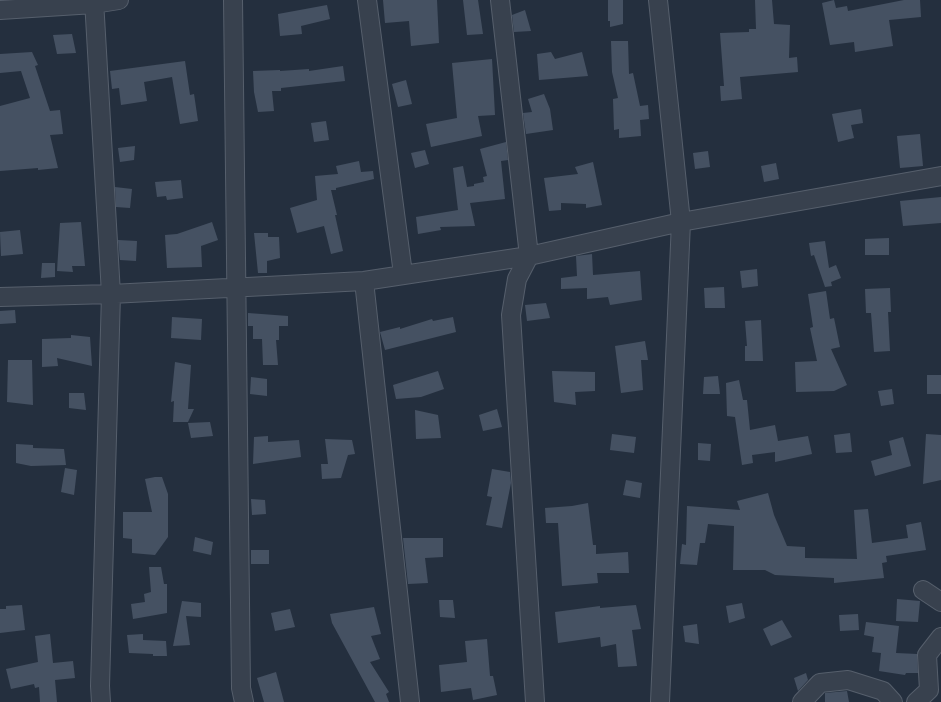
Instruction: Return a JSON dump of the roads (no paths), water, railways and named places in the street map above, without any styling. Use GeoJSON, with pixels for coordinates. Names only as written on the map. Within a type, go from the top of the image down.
{"type":"FeatureCollection","features":[{"type":"Feature","properties":{"kind":"street"},"geometry":{"type":"LineString","coordinates":[[0,10],[119,0]]}},
{"type":"Feature","properties":{"kind":"street"},"geometry":{"type":"LineString","coordinates":[[234,0],[241,688],[244,702]]}},
{"type":"Feature","properties":{"kind":"street"},"geometry":{"type":"LineString","coordinates":[[366,0],[403,274]]}},
{"type":"Feature","properties":{"kind":"street"},"geometry":{"type":"LineString","coordinates":[[500,0],[529,256],[516,279],[511,315],[535,702]]}},
{"type":"Feature","properties":{"kind":"street"},"geometry":{"type":"LineString","coordinates":[[658,0],[680,222],[660,702]]}},
{"type":"Feature","properties":{"kind":"street"},"geometry":{"type":"LineString","coordinates":[[94,2],[111,294],[100,678],[101,702]]}},
{"type":"Feature","properties":{"kind":"street"},"geometry":{"type":"LineString","coordinates":[[0,297],[111,294],[364,281],[529,256],[680,222],[941,176]]}},
{"type":"Feature","properties":{"kind":"street"},"geometry":{"type":"LineString","coordinates":[[364,281],[410,702]]}},
{"type":"Feature","properties":{"kind":"street"},"geometry":{"type":"LineString","coordinates":[[923,590],[941,602]]}},
{"type":"Feature","properties":{"kind":"street"},"geometry":{"type":"LineString","coordinates":[[916,702],[929,690],[927,654],[941,637]]}},
{"type":"Feature","properties":{"kind":"street"},"geometry":{"type":"LineString","coordinates":[[802,702],[820,683],[848,680],[883,691],[893,702]]}}]}
